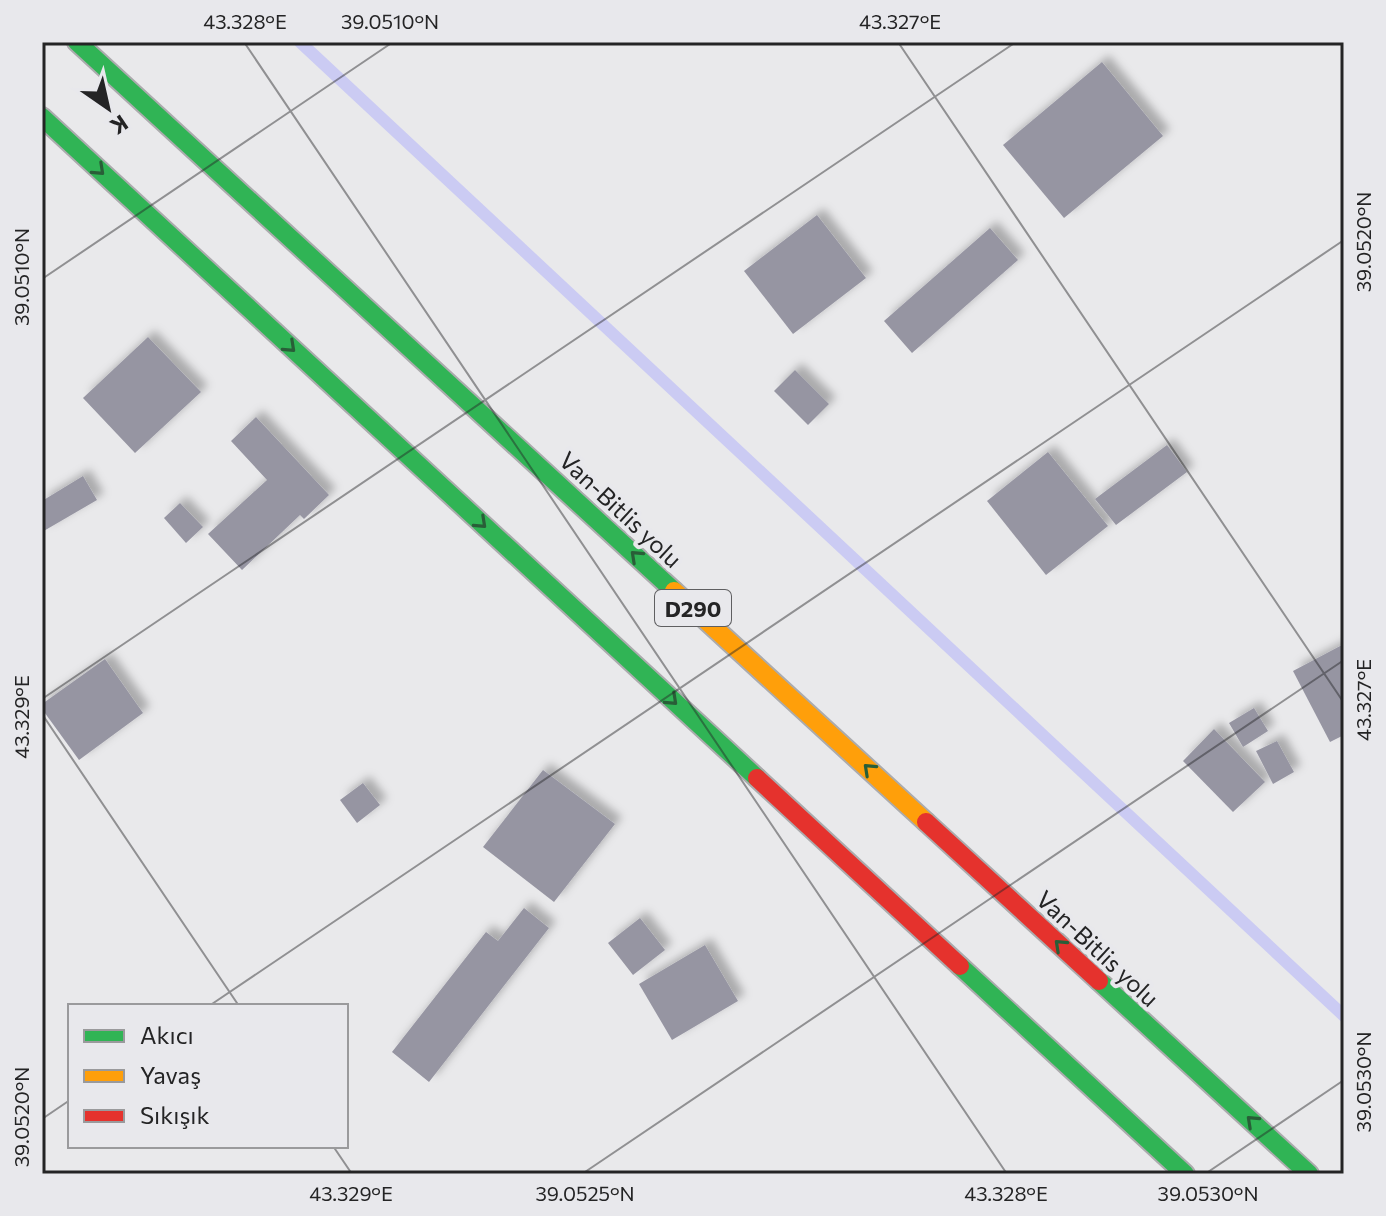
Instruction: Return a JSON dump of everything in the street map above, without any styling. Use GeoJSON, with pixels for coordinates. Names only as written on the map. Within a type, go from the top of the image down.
{"type":"FeatureCollection","features":[{"type":"Feature","properties":{"kind":"highway","name":"Van-Bitlis yolu"},"geometry":{"type":"LineString","coordinates":[[77,42],[1309,1174]]}},
{"type":"Feature","properties":{"kind":"highway"},"geometry":{"type":"LineString","coordinates":[[42,117],[1185,1174]]}},
{"type":"Feature","properties":{"kind":"building"},"geometry":{"type":"Polygon","coordinates":[[[1102,62],[1163,136],[1064,218],[1003,145],[1102,62]]]}},
{"type":"Feature","properties":{"kind":"building"},"geometry":{"type":"Polygon","coordinates":[[[817,215],[866,278],[793,334],[744,271],[817,215]]]}},
{"type":"Feature","properties":{"kind":"building"},"geometry":{"type":"Polygon","coordinates":[[[990,228],[1018,260],[912,353],[884,321],[990,228]]]}},
{"type":"Feature","properties":{"kind":"building"},"geometry":{"type":"Polygon","coordinates":[[[148,337],[201,392],[135,453],[83,398],[148,337]]]}},
{"type":"Feature","properties":{"kind":"building"},"geometry":{"type":"Polygon","coordinates":[[[795,370],[829,404],[808,425],[774,391],[795,370]]]}},
{"type":"Feature","properties":{"kind":"building"},"geometry":{"type":"Polygon","coordinates":[[[256,417],[329,495],[304,519],[300,515],[242,570],[208,534],[267,480],[231,441],[256,417]]]}},
{"type":"Feature","properties":{"kind":"building"},"geometry":{"type":"Polygon","coordinates":[[[1167,445],[1187,472],[1116,525],[1095,499],[1167,445]]]}},
{"type":"Feature","properties":{"kind":"building"},"geometry":{"type":"Polygon","coordinates":[[[1048,452],[1108,526],[1046,575],[987,501],[1048,452]]]}},
{"type":"Feature","properties":{"kind":"building"},"geometry":{"type":"Polygon","coordinates":[[[83,476],[97,500],[42,532],[42,501],[83,476]]]}},
{"type":"Feature","properties":{"kind":"building"},"geometry":{"type":"Polygon","coordinates":[[[180,503],[203,527],[186,543],[164,518],[180,503]]]}},
{"type":"Feature","properties":{"kind":"building"},"geometry":{"type":"Polygon","coordinates":[[[1344,644],[1344,735],[1330,742],[1293,671],[1344,644]]]}},
{"type":"Feature","properties":{"kind":"building"},"geometry":{"type":"Polygon","coordinates":[[[105,659],[143,713],[79,760],[42,709],[42,704],[105,659]]]}},
{"type":"Feature","properties":{"kind":"building"},"geometry":{"type":"Polygon","coordinates":[[[1254,708],[1268,731],[1243,747],[1229,723],[1254,708]]]}},
{"type":"Feature","properties":{"kind":"building"},"geometry":{"type":"Polygon","coordinates":[[[1214,729],[1265,782],[1233,812],[1183,761],[1214,729]]]}},
{"type":"Feature","properties":{"kind":"building"},"geometry":{"type":"Polygon","coordinates":[[[1277,741],[1294,772],[1273,784],[1256,751],[1277,741]]]}},
{"type":"Feature","properties":{"kind":"building"},"geometry":{"type":"Polygon","coordinates":[[[543,770],[615,824],[554,902],[483,847],[543,770]]]}},
{"type":"Feature","properties":{"kind":"building"},"geometry":{"type":"Polygon","coordinates":[[[363,783],[380,805],[357,823],[340,800],[363,783]]]}},
{"type":"Feature","properties":{"kind":"building"},"geometry":{"type":"Polygon","coordinates":[[[524,908],[549,928],[429,1082],[392,1052],[486,932],[498,941],[524,908]]]}},
{"type":"Feature","properties":{"kind":"building"},"geometry":{"type":"Polygon","coordinates":[[[640,918],[665,950],[633,975],[608,943],[640,918]]]}},
{"type":"Feature","properties":{"kind":"building"},"geometry":{"type":"Polygon","coordinates":[[[705,945],[738,1001],[672,1040],[639,984],[705,945]]]}},
{"type":"Feature","properties":{"kind":"waterway"},"geometry":{"type":"LineString","coordinates":[[300,42],[1344,1016]]}},
{"type":"Feature","properties":{"kind":"traffic: fast"},"geometry":{"type":"LineString","coordinates":[[77,42],[674,591]]}},
{"type":"Feature","properties":{"kind":"traffic: fast"},"geometry":{"type":"LineString","coordinates":[[42,117],[757,778]]}},
{"type":"Feature","properties":{"kind":"traffic: fast"},"geometry":{"type":"LineString","coordinates":[[960,966],[1185,1174]]}},
{"type":"Feature","properties":{"kind":"traffic: fast"},"geometry":{"type":"LineString","coordinates":[[1099,981],[1309,1174]]}},
{"type":"Feature","properties":{"kind":"traffic: slow"},"geometry":{"type":"LineString","coordinates":[[674,591],[926,822]]}},
{"type":"Feature","properties":{"kind":"traffic: jam"},"geometry":{"type":"LineString","coordinates":[[757,778],[960,966]]}},
{"type":"Feature","properties":{"kind":"traffic: jam"},"geometry":{"type":"LineString","coordinates":[[926,822],[1099,981]]}}]}
